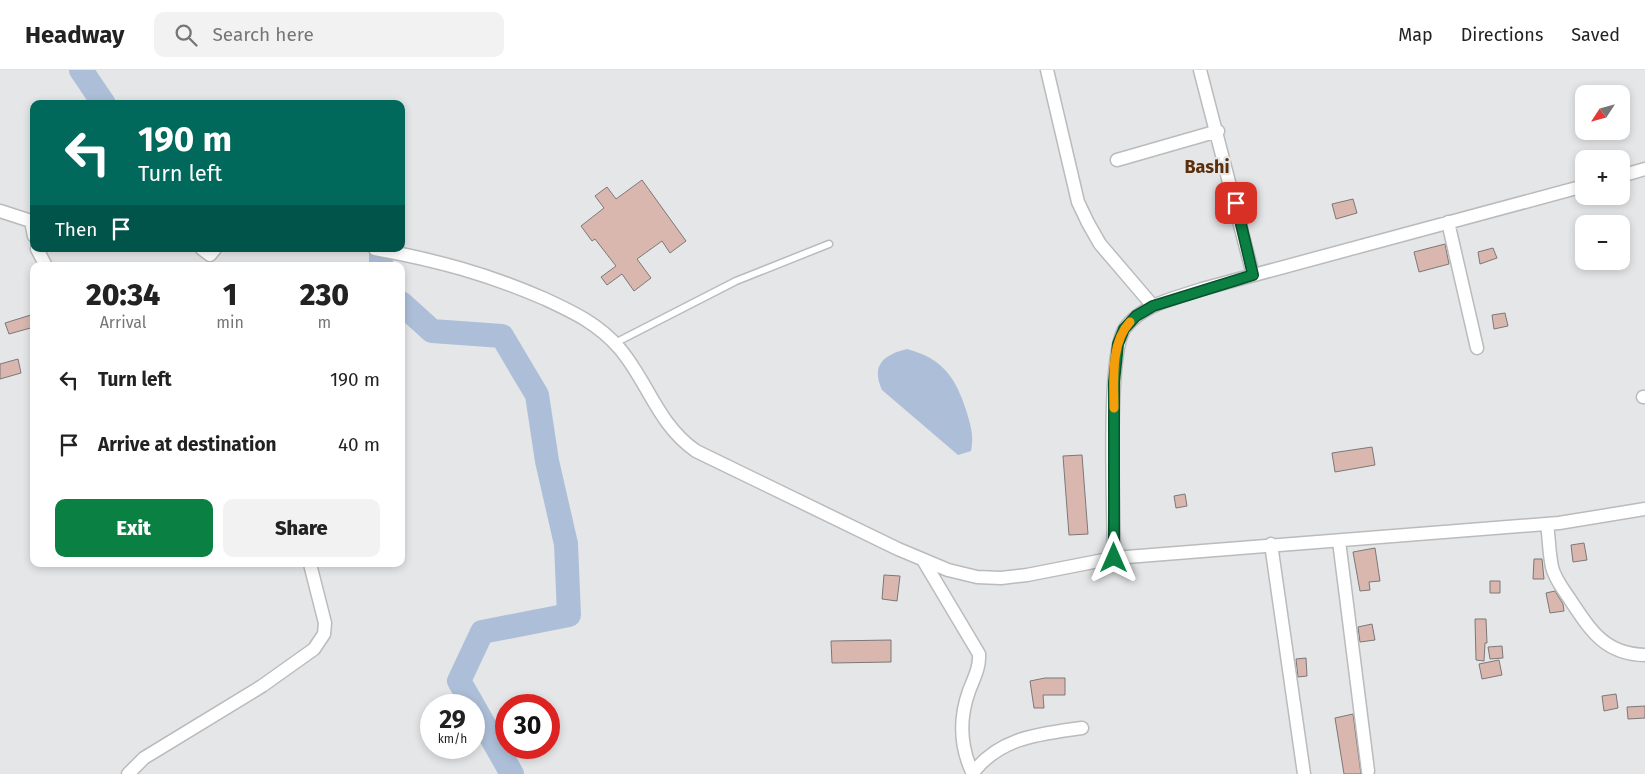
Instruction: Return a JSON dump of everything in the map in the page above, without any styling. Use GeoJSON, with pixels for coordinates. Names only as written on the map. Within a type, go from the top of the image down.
{"type":"FeatureCollection","features":[{"type":"Feature","properties":{"kind":"street"},"geometry":{"type":"LineString","coordinates":[[1047,70],[1078,202],[1100,244],[1153,306]]}},
{"type":"Feature","properties":{"kind":"street"},"geometry":{"type":"LineString","coordinates":[[1200,70],[1218,131],[1253,275]]}},
{"type":"Feature","properties":{"kind":"street"},"geometry":{"type":"LineString","coordinates":[[1117,160],[1218,131]]}},
{"type":"Feature","properties":{"kind":"street"},"geometry":{"type":"LineString","coordinates":[[1630,173],[1645,169]]}},
{"type":"Feature","properties":{"kind":"street"},"geometry":{"type":"LineString","coordinates":[[1114,558],[1115,364],[1124,329],[1136,316],[1153,306],[1253,275],[1575,188]]}},
{"type":"Feature","properties":{"kind":"street"},"geometry":{"type":"LineString","coordinates":[[0,211],[30,220]]}},
{"type":"Feature","properties":{"kind":"street"},"geometry":{"type":"LineString","coordinates":[[1448,222],[1477,348]]}},
{"type":"Feature","properties":{"kind":"street"},"geometry":{"type":"LineString","coordinates":[[391,252],[471,270],[511,284],[586,318],[615,343],[633,367],[661,415],[682,442],[696,451],[802,504],[923,560],[948,570],[977,578],[1002,578],[1114,558],[1270,544],[1547,524],[1645,509]]}},
{"type":"Feature","properties":{"kind":"street"},"geometry":{"type":"LineString","coordinates":[[1547,524],[1552,566],[1556,578],[1588,627],[1609,646],[1621,652],[1645,655]]}},
{"type":"Feature","properties":{"kind":"street"},"geometry":{"type":"LineString","coordinates":[[1339,540],[1368,771]]}},
{"type":"Feature","properties":{"kind":"street"},"geometry":{"type":"LineString","coordinates":[[1270,544],[1304,774]]}},
{"type":"Feature","properties":{"kind":"street"},"geometry":{"type":"LineString","coordinates":[[923,560],[979,654],[980,662],[964,708],[962,729],[962,744],[972,774],[989,756],[1010,742],[1036,735],[1082,728]]}},
{"type":"Feature","properties":{"kind":"street"},"geometry":{"type":"LineString","coordinates":[[128,774],[144,758],[262,686],[314,650],[324,634],[325,623],[311,567]]}},
{"type":"Feature","properties":{"kind":"lane"},"geometry":{"type":"LineString","coordinates":[[615,343],[736,281],[829,244]]}},
{"type":"Feature","properties":{"kind":"water"},"geometry":{"type":"Polygon","coordinates":[[[907,349],[920,353],[939,364],[953,380],[963,401],[970,423],[972,436],[971,451],[958,455],[882,390],[878,374],[881,362],[891,354],[907,349]]]}},
{"type":"Feature","properties":{"kind":"building"},"geometry":{"type":"Polygon","coordinates":[[[642,180],[686,241],[670,253],[662,241],[637,259],[651,278],[634,291],[622,274],[607,285],[601,277],[616,266],[595,239],[592,241],[581,226],[604,208],[595,196],[607,187],[616,199],[642,180]]]}},
{"type":"Feature","properties":{"kind":"building"},"geometry":{"type":"Polygon","coordinates":[[[1353,199],[1357,213],[1336,219],[1332,204],[1353,199]]]}},
{"type":"Feature","properties":{"kind":"building"},"geometry":{"type":"Polygon","coordinates":[[[1445,244],[1449,264],[1419,272],[1414,252],[1445,244]]]}},
{"type":"Feature","properties":{"kind":"building"},"geometry":{"type":"Polygon","coordinates":[[[1493,248],[1497,258],[1480,264],[1478,252],[1493,248]]]}},
{"type":"Feature","properties":{"kind":"building"},"geometry":{"type":"Polygon","coordinates":[[[1505,313],[1508,326],[1494,329],[1492,315],[1505,313]]]}},
{"type":"Feature","properties":{"kind":"building"},"geometry":{"type":"Polygon","coordinates":[[[30,315],[30,328],[9,334],[5,323],[30,315]]]}},
{"type":"Feature","properties":{"kind":"building"},"geometry":{"type":"Polygon","coordinates":[[[18,359],[21,373],[0,379],[0,364],[18,359]]]}},
{"type":"Feature","properties":{"kind":"building"},"geometry":{"type":"Polygon","coordinates":[[[1372,447],[1375,465],[1335,472],[1332,453],[1372,447]]]}},
{"type":"Feature","properties":{"kind":"building"},"geometry":{"type":"Polygon","coordinates":[[[1082,455],[1088,534],[1069,535],[1063,456],[1082,455]]]}},
{"type":"Feature","properties":{"kind":"building"},"geometry":{"type":"Polygon","coordinates":[[[1185,494],[1187,506],[1176,508],[1174,496],[1185,494]]]}},
{"type":"Feature","properties":{"kind":"building"},"geometry":{"type":"Polygon","coordinates":[[[1584,543],[1587,560],[1573,562],[1571,545],[1584,543]]]}},
{"type":"Feature","properties":{"kind":"building"},"geometry":{"type":"Polygon","coordinates":[[[1375,548],[1380,581],[1369,582],[1370,590],[1360,591],[1353,552],[1375,548]]]}},
{"type":"Feature","properties":{"kind":"building"},"geometry":{"type":"Polygon","coordinates":[[[1534,559],[1542,559],[1544,579],[1533,579],[1534,559]]]}},
{"type":"Feature","properties":{"kind":"building"},"geometry":{"type":"Polygon","coordinates":[[[884,575],[900,576],[897,601],[882,599],[884,575]]]}},
{"type":"Feature","properties":{"kind":"building"},"geometry":{"type":"Polygon","coordinates":[[[1490,581],[1500,581],[1500,593],[1490,593],[1490,581]]]}},
{"type":"Feature","properties":{"kind":"building"},"geometry":{"type":"Polygon","coordinates":[[[1555,591],[1563,604],[1564,611],[1550,613],[1546,593],[1555,591]]]}},
{"type":"Feature","properties":{"kind":"building"},"geometry":{"type":"Polygon","coordinates":[[[1475,619],[1486,619],[1487,643],[1485,643],[1484,661],[1476,660],[1475,619]]]}},
{"type":"Feature","properties":{"kind":"building"},"geometry":{"type":"Polygon","coordinates":[[[1372,624],[1375,640],[1360,642],[1358,627],[1372,624]]]}},
{"type":"Feature","properties":{"kind":"building"},"geometry":{"type":"Polygon","coordinates":[[[891,640],[891,662],[832,663],[831,641],[891,640]]]}},
{"type":"Feature","properties":{"kind":"building"},"geometry":{"type":"Polygon","coordinates":[[[1502,646],[1503,658],[1490,659],[1488,647],[1502,646]]]}},
{"type":"Feature","properties":{"kind":"building"},"geometry":{"type":"Polygon","coordinates":[[[1306,658],[1307,676],[1298,677],[1296,659],[1306,658]]]}},
{"type":"Feature","properties":{"kind":"building"},"geometry":{"type":"Polygon","coordinates":[[[1499,660],[1502,675],[1482,679],[1479,664],[1499,660]]]}},
{"type":"Feature","properties":{"kind":"building"},"geometry":{"type":"Polygon","coordinates":[[[1045,678],[1065,678],[1065,695],[1043,695],[1044,708],[1034,708],[1030,681],[1045,678]]]}},
{"type":"Feature","properties":{"kind":"building"},"geometry":{"type":"Polygon","coordinates":[[[1616,694],[1618,708],[1604,711],[1602,696],[1616,694]]]}},
{"type":"Feature","properties":{"kind":"building"},"geometry":{"type":"Polygon","coordinates":[[[1645,706],[1645,718],[1628,719],[1627,707],[1645,706]]]}},
{"type":"Feature","properties":{"kind":"building"},"geometry":{"type":"Polygon","coordinates":[[[1353,714],[1361,774],[1344,774],[1335,718],[1353,714]]]}},
{"type":"Feature","properties":{"kind":"waterway"},"geometry":{"type":"LineString","coordinates":[[81,70],[101,100]]}},
{"type":"Feature","properties":{"kind":"waterway"},"geometry":{"type":"LineString","coordinates":[[381,252],[381,262]]}},
{"type":"Feature","properties":{"kind":"waterway"},"geometry":{"type":"LineString","coordinates":[[405,307],[432,331],[502,336],[537,395],[547,461],[566,544],[569,615],[482,632],[459,681],[467,694]]}},
{"type":"Feature","properties":{"kind":"waterway"},"geometry":{"type":"LineString","coordinates":[[485,726],[512,774]]}},
{"type":"Feature","properties":{"kind":"slow traffic"},"geometry":{"type":"LineString","coordinates":[[1114,408],[1115,364],[1118,344],[1124,329],[1130,322]]}},
{"type":"Feature","properties":{"kind":"district","name":"Bashi"},"geometry":{"type":"Point","coordinates":[1207,167]}},
{"type":"Feature","properties":{"kind":"route"},"geometry":{"type":"LineString","coordinates":[[1114,558],[1114,382],[1118,344],[1124,329],[1136,316],[1153,306],[1202,289],[1253,275],[1236,203]]}}]}
